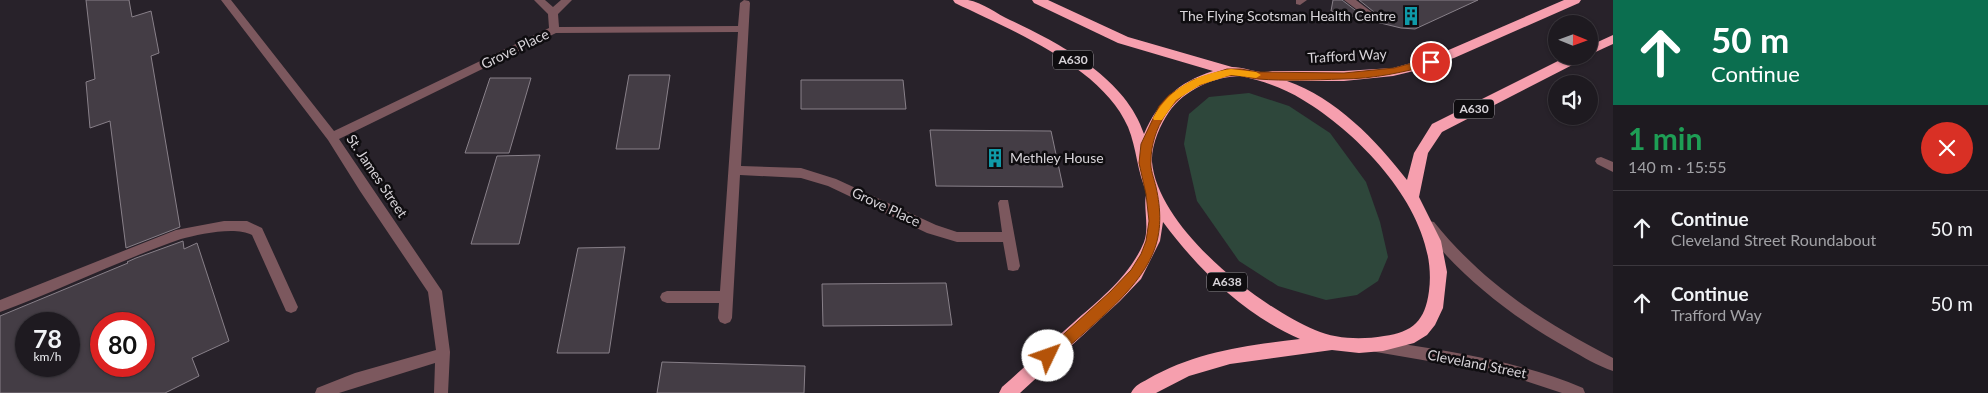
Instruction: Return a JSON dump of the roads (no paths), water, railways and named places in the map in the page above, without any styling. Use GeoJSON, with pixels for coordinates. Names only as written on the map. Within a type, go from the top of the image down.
{"type":"FeatureCollection","features":[{"type":"Feature","properties":{"kind":"highway","name":"A630"},"geometry":{"type":"LineString","coordinates":[[959,0],[1063,53],[1094,74],[1120,102],[1131,119],[1143,150],[1145,163]]}},
{"type":"Feature","properties":{"kind":"highway"},"geometry":{"type":"LineString","coordinates":[[1038,0],[1123,40],[1231,72]]}},
{"type":"Feature","properties":{"kind":"highway","name":"Trafford Way"},"geometry":{"type":"LineString","coordinates":[[1258,75],[1322,77],[1394,72],[1440,58],[1575,0]]}},
{"type":"Feature","properties":{"kind":"highway"},"geometry":{"type":"LineString","coordinates":[[1598,46],[1613,39]]}},
{"type":"Feature","properties":{"kind":"highway","name":"A630"},"geometry":{"type":"LineString","coordinates":[[1412,197],[1418,157],[1424,143],[1437,128],[1560,65]]}},
{"type":"Feature","properties":{"kind":"highway","name":"A638"},"geometry":{"type":"LineString","coordinates":[[1008,393],[1114,296],[1135,274],[1152,241],[1155,221],[1150,183],[1145,163],[1146,144],[1164,106],[1173,97],[1206,78],[1231,72],[1258,75],[1299,91],[1345,123],[1370,146],[1412,197],[1428,224],[1436,252],[1439,276],[1436,302],[1428,324],[1416,334],[1403,340],[1373,346],[1336,344],[1265,350],[1213,359],[1170,375],[1141,393]]}},
{"type":"Feature","properties":{"kind":"highway","name":"A638"},"geometry":{"type":"LineString","coordinates":[[1150,183],[1176,230],[1223,278],[1251,302],[1276,319],[1319,340],[1336,344]]}},
{"type":"Feature","properties":{"kind":"street","name":"St. James Street"},"geometry":{"type":"LineString","coordinates":[[226,0],[332,137],[364,188],[435,291],[443,354],[441,393]]}},
{"type":"Feature","properties":{"kind":"street"},"geometry":{"type":"LineString","coordinates":[[539,0],[553,13],[554,30]]}},
{"type":"Feature","properties":{"kind":"street"},"geometry":{"type":"LineString","coordinates":[[553,13],[567,0]]}},
{"type":"Feature","properties":{"kind":"street"},"geometry":{"type":"LineString","coordinates":[[1349,0],[1368,13]]}},
{"type":"Feature","properties":{"kind":"street"},"geometry":{"type":"LineString","coordinates":[[725,318],[745,3]]}},
{"type":"Feature","properties":{"kind":"street","name":"Grove Place"},"geometry":{"type":"LineString","coordinates":[[332,137],[554,30],[744,30]]}},
{"type":"Feature","properties":{"kind":"street"},"geometry":{"type":"LineString","coordinates":[[1601,161],[1613,167]]}},
{"type":"Feature","properties":{"kind":"street","name":"Grove Place"},"geometry":{"type":"LineString","coordinates":[[734,170],[801,173],[832,182],[932,229],[957,237],[1009,237]]}},
{"type":"Feature","properties":{"kind":"street"},"geometry":{"type":"LineString","coordinates":[[1004,203],[1013,266]]}},
{"type":"Feature","properties":{"kind":"street"},"geometry":{"type":"LineString","coordinates":[[1428,224],[1464,265],[1512,308],[1561,339],[1613,365]]}},
{"type":"Feature","properties":{"kind":"street"},"geometry":{"type":"LineString","coordinates":[[0,306],[181,234],[224,226],[247,226],[257,232],[291,308]]}},
{"type":"Feature","properties":{"kind":"street"},"geometry":{"type":"LineString","coordinates":[[667,297],[726,298]]}},
{"type":"Feature","properties":{"kind":"street","name":"Cleveland Street"},"geometry":{"type":"LineString","coordinates":[[1373,346],[1471,360],[1518,371],[1578,393]]}},
{"type":"Feature","properties":{"kind":"street"},"geometry":{"type":"LineString","coordinates":[[322,393],[355,380],[443,354]]}},
{"type":"Feature","properties":{"kind":"place","name":"The Flying Scotsman Health Centre"},"geometry":{"type":"Point","coordinates":[1411,16]}},
{"type":"Feature","properties":{"kind":"place","name":"Methley House"},"geometry":{"type":"Point","coordinates":[995,158]}}]}
